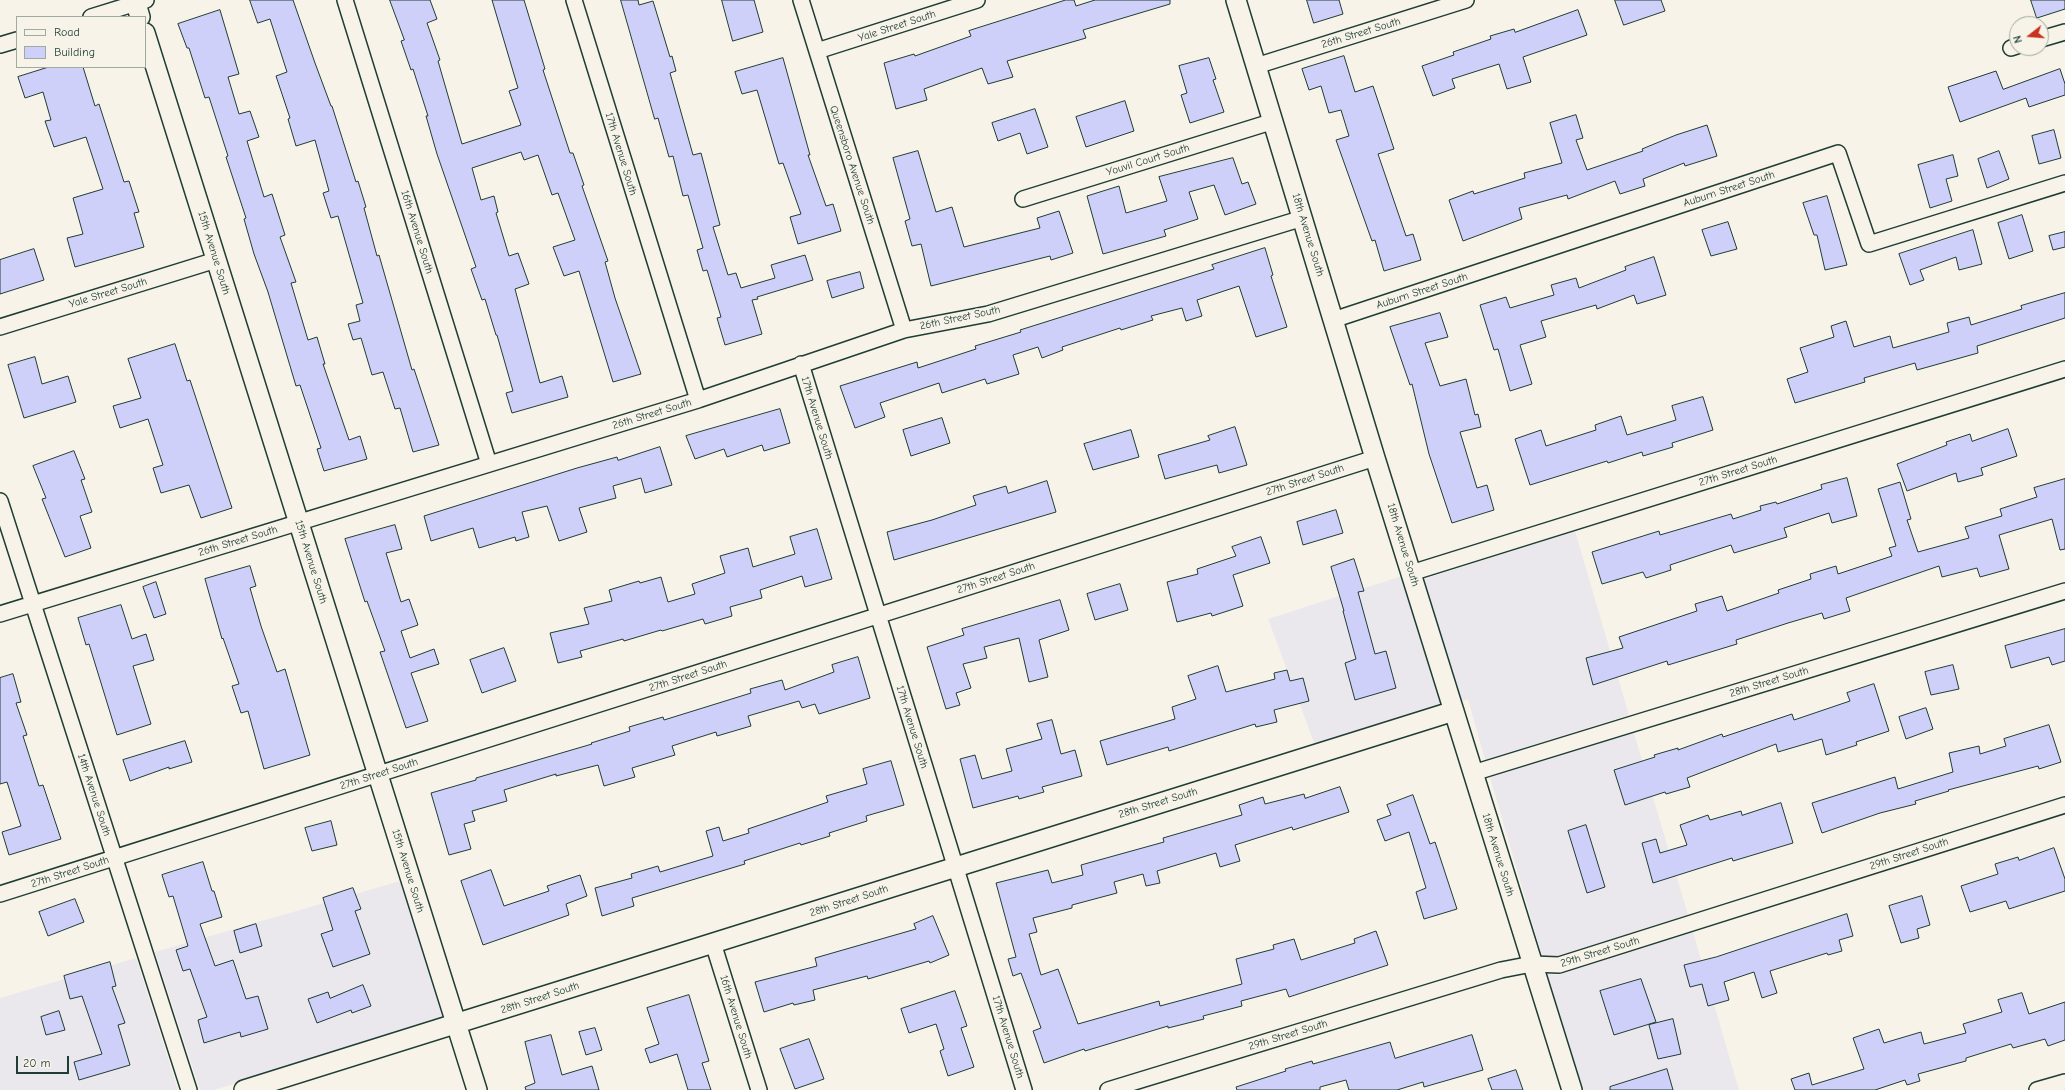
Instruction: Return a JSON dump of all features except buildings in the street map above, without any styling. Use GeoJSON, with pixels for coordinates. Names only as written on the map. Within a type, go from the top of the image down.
{"type":"FeatureCollection","features":[{"type":"Feature","properties":{"kind":"street","name":"16th Avenue South"},"geometry":{"type":"LineString","coordinates":[[345,0],[489,464]]}},
{"type":"Feature","properties":{"kind":"street","name":"17th Avenue South"},"geometry":{"type":"LineString","coordinates":[[574,0],[698,400]]}},
{"type":"Feature","properties":{"kind":"street","name":"Queensboro Avenue South"},"geometry":{"type":"LineString","coordinates":[[801,0],[904,330]]}},
{"type":"Feature","properties":{"kind":"street","name":"Yale Street South"},"geometry":{"type":"LineString","coordinates":[[817,51],[977,0]]}},
{"type":"Feature","properties":{"kind":"street","name":"18th Avenue South"},"geometry":{"type":"LineString","coordinates":[[1236,0],[1274,121],[1375,458],[1572,1090]]}},
{"type":"Feature","properties":{"kind":"street","name":"26th Street South"},"geometry":{"type":"LineString","coordinates":[[1256,66],[1466,0]]}},
{"type":"Feature","properties":{"kind":"street"},"geometry":{"type":"LineString","coordinates":[[95,16],[139,5]]}},
{"type":"Feature","properties":{"kind":"street"},"geometry":{"type":"LineString","coordinates":[[2049,37],[2065,32]]}},
{"type":"Feature","properties":{"kind":"street","name":"15th Avenue South"},"geometry":{"type":"LineString","coordinates":[[146,36],[477,1090]]}},
{"type":"Feature","properties":{"kind":"street"},"geometry":{"type":"LineString","coordinates":[[0,45],[16,40]]}},
{"type":"Feature","properties":{"kind":"street","name":"Youvil Court South"},"geometry":{"type":"LineString","coordinates":[[1023,199],[1274,121]]}},
{"type":"Feature","properties":{"kind":"street","name":"Auburn Street South"},"geometry":{"type":"LineString","coordinates":[[1334,320],[1838,153],[1869,244],[2065,183]]}},
{"type":"Feature","properties":{"kind":"street","name":"26th Street South"},"geometry":{"type":"LineString","coordinates":[[0,614],[698,400],[904,330],[988,314],[1303,218]]}},
{"type":"Feature","properties":{"kind":"street","name":"Yale Street South"},"geometry":{"type":"LineString","coordinates":[[0,327],[216,260]]}},
{"type":"Feature","properties":{"kind":"street","name":"17th Avenue South"},"geometry":{"type":"LineString","coordinates":[[801,364],[1024,1090]]}},
{"type":"Feature","properties":{"kind":"street","name":"27th Street South"},"geometry":{"type":"LineString","coordinates":[[1411,573],[2065,369]]}},
{"type":"Feature","properties":{"kind":"street","name":"27th Street South"},"geometry":{"type":"LineString","coordinates":[[0,894],[1375,458]]}},
{"type":"Feature","properties":{"kind":"street","name":"14th Avenue South"},"geometry":{"type":"LineString","coordinates":[[0,500],[189,1090]]}},
{"type":"Feature","properties":{"kind":"street","name":"28th Street South"},"geometry":{"type":"LineString","coordinates":[[1473,773],[2065,591]]}},
{"type":"Feature","properties":{"kind":"street","name":"28th Street South"},"geometry":{"type":"LineString","coordinates":[[244,1090],[456,1025],[1454,711]]}},
{"type":"Feature","properties":{"kind":"street","name":"29th Street South"},"geometry":{"type":"LineString","coordinates":[[1108,1090],[1501,970],[1532,964],[1559,966],[2065,805]]}},
{"type":"Feature","properties":{"kind":"street","name":"16th Avenue South"},"geometry":{"type":"LineString","coordinates":[[714,944],[759,1090]]}},
{"type":"Feature","properties":{"kind":"street"},"geometry":{"type":"LineString","coordinates":[[2037,1090],[2065,1082]]}},
{"type":"Feature","properties":{"kind":"shaded area"},"geometry":{"type":"Polygon","coordinates":[[[1575,531],[1629,715],[1485,760],[1468,699],[1461,701],[1424,579],[1575,531]]]}},
{"type":"Feature","properties":{"kind":"shaded area"},"geometry":{"type":"Polygon","coordinates":[[[1402,576],[1441,705],[1315,745],[1268,619],[1402,576]]]}},
{"type":"Feature","properties":{"kind":"shaded area"},"geometry":{"type":"Polygon","coordinates":[[[1634,733],[1688,915],[1558,956],[1542,956],[1490,777],[1634,733]]]}},
{"type":"Feature","properties":{"kind":"shaded area"},"geometry":{"type":"Polygon","coordinates":[[[400,881],[444,1019],[214,1090],[200,1090],[155,952],[400,881]]]}},
{"type":"Feature","properties":{"kind":"shaded area"},"geometry":{"type":"Polygon","coordinates":[[[1693,932],[1739,1090],[1583,1090],[1547,974],[1558,975],[1693,932]]]}},
{"type":"Feature","properties":{"kind":"shaded area"},"geometry":{"type":"Polygon","coordinates":[[[136,958],[178,1090],[0,1090],[0,998],[136,958]]]}}]}
